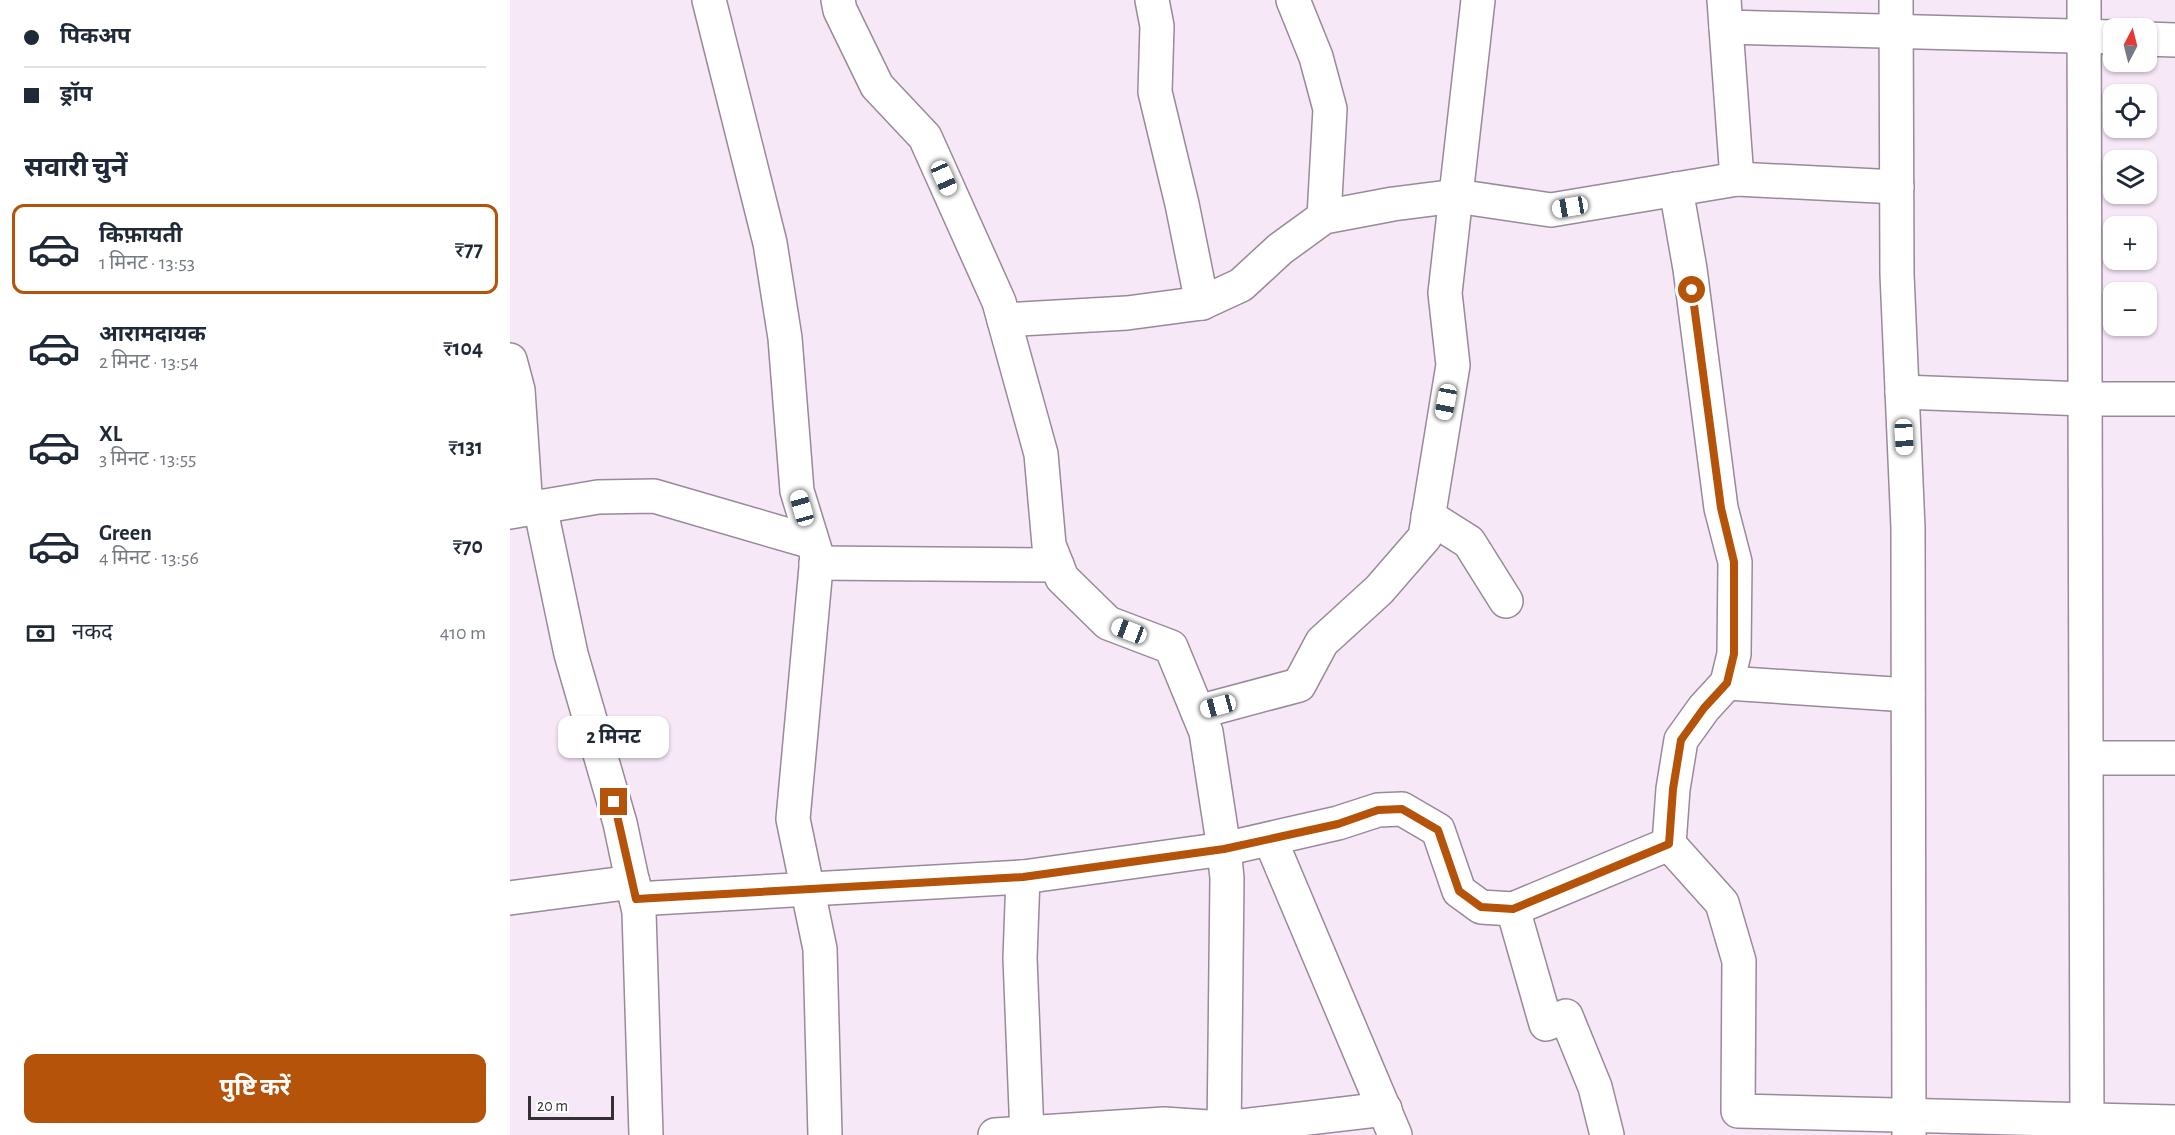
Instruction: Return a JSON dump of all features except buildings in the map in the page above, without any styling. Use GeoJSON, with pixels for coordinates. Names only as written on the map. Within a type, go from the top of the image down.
{"type":"FeatureCollection","features":[{"type":"Feature","properties":{"kind":"street"},"geometry":{"type":"LineString","coordinates":[[709,0],[770,243],[785,338],[797,491],[814,552],[793,819],[820,949],[825,1135]]}},
{"type":"Feature","properties":{"kind":"street"},"geometry":{"type":"LineString","coordinates":[[838,0],[840,10],[877,86],[925,137],[999,302],[1041,454],[1049,545],[1062,578],[1108,623],[1171,647],[1206,732],[1227,878],[1224,1131]]}},
{"type":"Feature","properties":{"kind":"street"},"geometry":{"type":"LineString","coordinates":[[1152,0],[1157,26],[1155,92],[1182,204],[1202,303]]}},
{"type":"Feature","properties":{"kind":"street"},"geometry":{"type":"LineString","coordinates":[[1293,0],[1316,57],[1330,109],[1324,217]]}},
{"type":"Feature","properties":{"kind":"street"},"geometry":{"type":"LineString","coordinates":[[1198,712],[1299,685],[1322,642],[1379,590],[1425,537],[1453,365],[1445,293],[1478,0]]}},
{"type":"Feature","properties":{"kind":"street"},"geometry":{"type":"LineString","coordinates":[[2084,0],[2099,37],[2085,399],[2088,1128]]}},
{"type":"Feature","properties":{"kind":"street"},"geometry":{"type":"LineString","coordinates":[[1737,179],[1725,14],[1896,15],[2099,37]]}},
{"type":"Feature","properties":{"kind":"street"},"geometry":{"type":"LineString","coordinates":[[1896,15],[1897,187],[1908,528],[1908,1124]]}},
{"type":"Feature","properties":{"kind":"street"},"geometry":{"type":"LineString","coordinates":[[2157,39],[2175,40]]}},
{"type":"Feature","properties":{"kind":"street"},"geometry":{"type":"LineString","coordinates":[[1004,320],[1127,313],[1202,303],[1241,285],[1280,249],[1324,217],[1456,196],[1551,210],[1737,179],[1897,187]]}},
{"type":"Feature","properties":{"kind":"street"},"geometry":{"type":"LineString","coordinates":[[1676,189],[1690,269],[1721,508],[1734,562],[1734,654],[1727,683],[1704,708],[1681,740],[1673,789],[1669,844],[1722,903],[1739,961],[1738,1111],[1908,1124],[2088,1128],[2175,1122]]}},
{"type":"Feature","properties":{"kind":"street"},"geometry":{"type":"LineString","coordinates":[[510,360],[518,390],[526,509],[620,823],[634,890],[646,1135]]}},
{"type":"Feature","properties":{"kind":"street"},"geometry":{"type":"LineString","coordinates":[[1902,392],[2085,399],[2175,399]]}},
{"type":"Feature","properties":{"kind":"street"},"geometry":{"type":"LineString","coordinates":[[526,509],[598,497],[654,496],[814,552],[1057,565]]}},
{"type":"Feature","properties":{"kind":"street"},"geometry":{"type":"LineString","coordinates":[[1428,516],[1469,542],[1506,601]]}},
{"type":"Feature","properties":{"kind":"street"},"geometry":{"type":"LineString","coordinates":[[1727,683],[1908,695]]}},
{"type":"Feature","properties":{"kind":"street"},"geometry":{"type":"LineString","coordinates":[[2087,758],[2175,758]]}},
{"type":"Feature","properties":{"kind":"street"},"geometry":{"type":"LineString","coordinates":[[510,898],[634,890],[807,890],[1023,877],[1224,849],[1338,824],[1378,810],[1402,809],[1438,830],[1459,891],[1481,907],[1513,909],[1669,844]]}},
{"type":"Feature","properties":{"kind":"street"},"geometry":{"type":"LineString","coordinates":[[995,1135],[1164,1124],[1224,1131],[1390,1122],[1270,839]]}},
{"type":"Feature","properties":{"kind":"street"},"geometry":{"type":"LineString","coordinates":[[1023,877],[1020,958],[1027,1134]]}},
{"type":"Feature","properties":{"kind":"street"},"geometry":{"type":"LineString","coordinates":[[1513,909],[1546,1024],[1566,1016],[1595,1087],[1607,1135]]}},
{"type":"Feature","properties":{"kind":"route"},"geometry":{"type":"LineString","coordinates":[[614,802],[636,899],[1023,877],[1224,849],[1338,824],[1378,810],[1402,809],[1438,830],[1459,891],[1481,907],[1513,909],[1669,844],[1673,789],[1681,740],[1704,708],[1727,683],[1734,654],[1734,562],[1721,508],[1692,290]]}}]}
